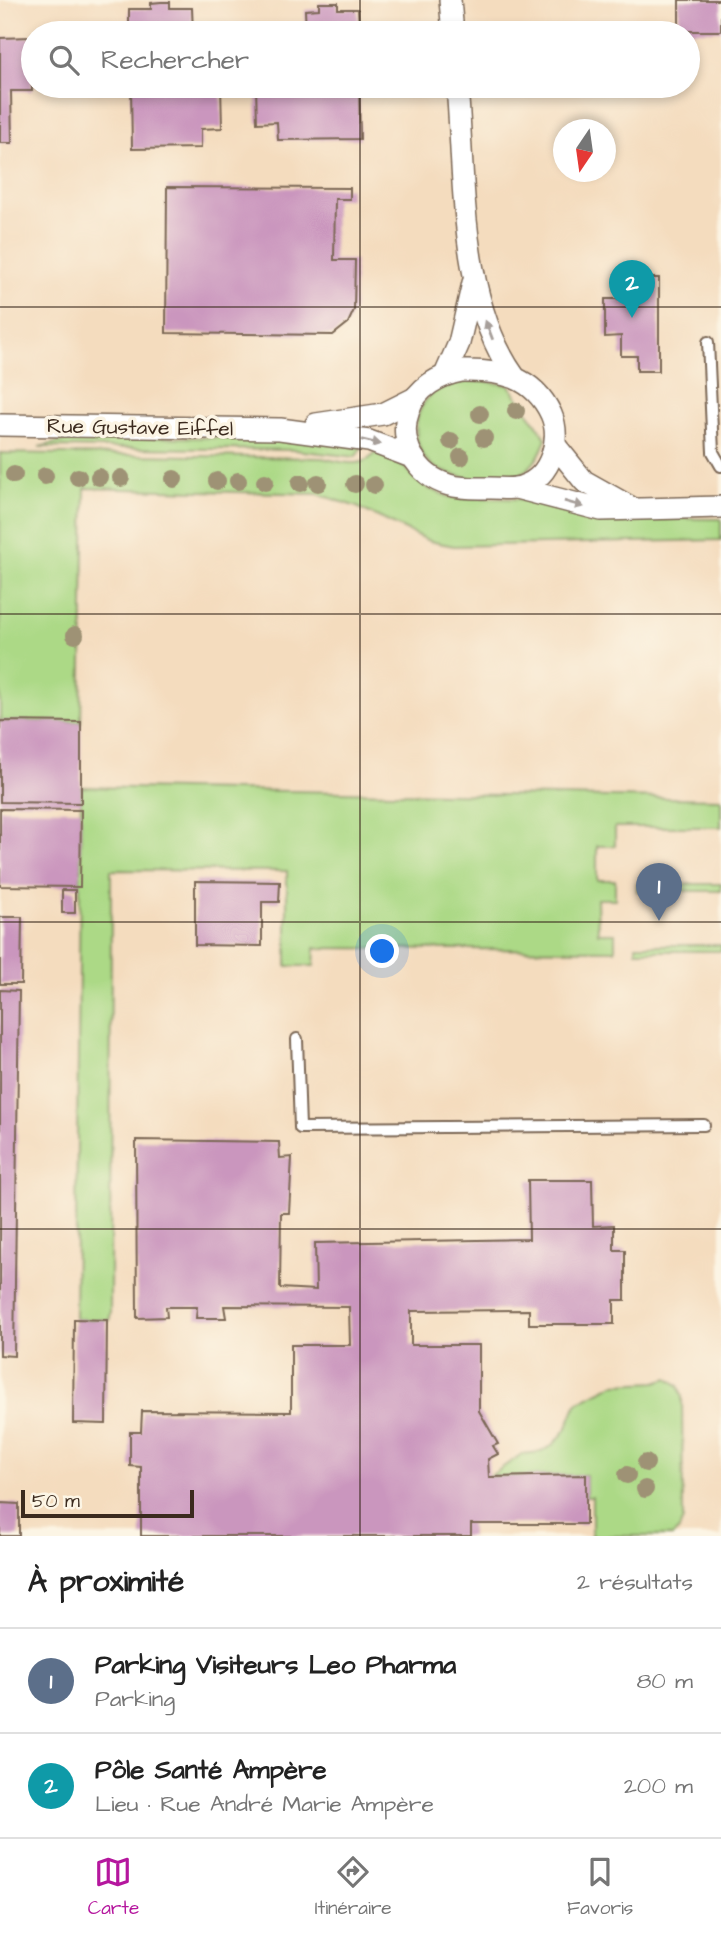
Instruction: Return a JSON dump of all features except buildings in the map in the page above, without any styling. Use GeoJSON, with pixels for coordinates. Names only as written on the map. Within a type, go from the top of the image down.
{"type":"FeatureCollection","features":[{"type":"Feature","properties":{"kind":"street"},"geometry":{"type":"LineString","coordinates":[[450,0],[452,21]]}},
{"type":"Feature","properties":{"kind":"street"},"geometry":{"type":"LineString","coordinates":[[458,98],[473,281],[495,344],[514,376]]}},
{"type":"Feature","properties":{"kind":"street"},"geometry":{"type":"LineString","coordinates":[[445,375],[458,343],[473,281]]}},
{"type":"Feature","properties":{"kind":"street"},"geometry":{"type":"LineString","coordinates":[[516,488],[526,485],[539,474],[555,444],[555,425],[535,391],[514,376],[489,370],[445,375],[433,381],[415,398],[408,410],[406,443],[425,472],[446,485],[462,488],[516,488],[587,508],[721,507]]}},
{"type":"Feature","properties":{"kind":"street","name":"Rue Gustave Eiffel"},"geometry":{"type":"LineString","coordinates":[[280,429],[375,415],[396,409],[415,398]]}},
{"type":"Feature","properties":{"kind":"street","name":"Rue Gustave Eiffel"},"geometry":{"type":"LineString","coordinates":[[0,425],[280,429],[369,441],[414,458]]}},
{"type":"Feature","properties":{"kind":"street"},"geometry":{"type":"LineString","coordinates":[[555,444],[584,481],[634,509]]}},
{"type":"Feature","properties":{"kind":"lane"},"geometry":{"type":"LineString","coordinates":[[708,342],[713,452],[721,466]]}},
{"type":"Feature","properties":{"kind":"lane"},"geometry":{"type":"LineString","coordinates":[[297,1039],[300,1128],[704,1125]]}},
{"type":"Feature","properties":{"kind":"green space"},"geometry":{"type":"Polygon","coordinates":[[[483,381],[509,385],[546,438],[534,462],[527,470],[513,477],[488,479],[448,473],[429,463],[419,446],[416,426],[418,415],[428,398],[436,391],[453,384],[483,381]]]}},
{"type":"Feature","properties":{"kind":"green space"},"geometry":{"type":"Polygon","coordinates":[[[81,437],[298,438],[362,448],[355,457],[294,450],[39,447],[81,437]]]}},
{"type":"Feature","properties":{"kind":"green space"},"geometry":{"type":"Polygon","coordinates":[[[377,451],[396,460],[429,489],[450,497],[520,499],[600,518],[721,519],[721,540],[454,546],[429,541],[357,507],[318,494],[85,488],[81,722],[0,721],[0,453],[321,458],[358,463],[377,451]]]}},
{"type":"Feature","properties":{"kind":"green space"},"geometry":{"type":"Polygon","coordinates":[[[81,787],[721,799],[721,827],[615,827],[615,846],[597,846],[597,880],[615,880],[615,899],[597,899],[598,933],[615,933],[615,950],[315,948],[314,966],[287,966],[287,871],[111,870],[110,1320],[75,1319],[81,787]]]}},
{"type":"Feature","properties":{"kind":"green space"},"geometry":{"type":"Polygon","coordinates":[[[637,884],[721,884],[721,891],[637,891],[637,884]]]}},
{"type":"Feature","properties":{"kind":"green space"},"geometry":{"type":"Polygon","coordinates":[[[636,945],[721,945],[721,951],[636,951],[636,945]]]}},
{"type":"Feature","properties":{"kind":"green space"},"geometry":{"type":"Polygon","coordinates":[[[668,1378],[678,1385],[682,1397],[683,1519],[679,1530],[672,1536],[592,1536],[592,1497],[586,1497],[586,1475],[489,1477],[522,1454],[541,1452],[553,1445],[566,1430],[577,1403],[614,1384],[656,1382],[668,1378]]]}},
{"type":"Feature","properties":{"kind":"place","name":"Pôle Santé Ampère"},"geometry":{"type":"Point","coordinates":[632,318]}},
{"type":"Feature","properties":{"kind":"place","name":"Parking Visiteurs Leo Pharma"},"geometry":{"type":"Point","coordinates":[659,921]}}]}
